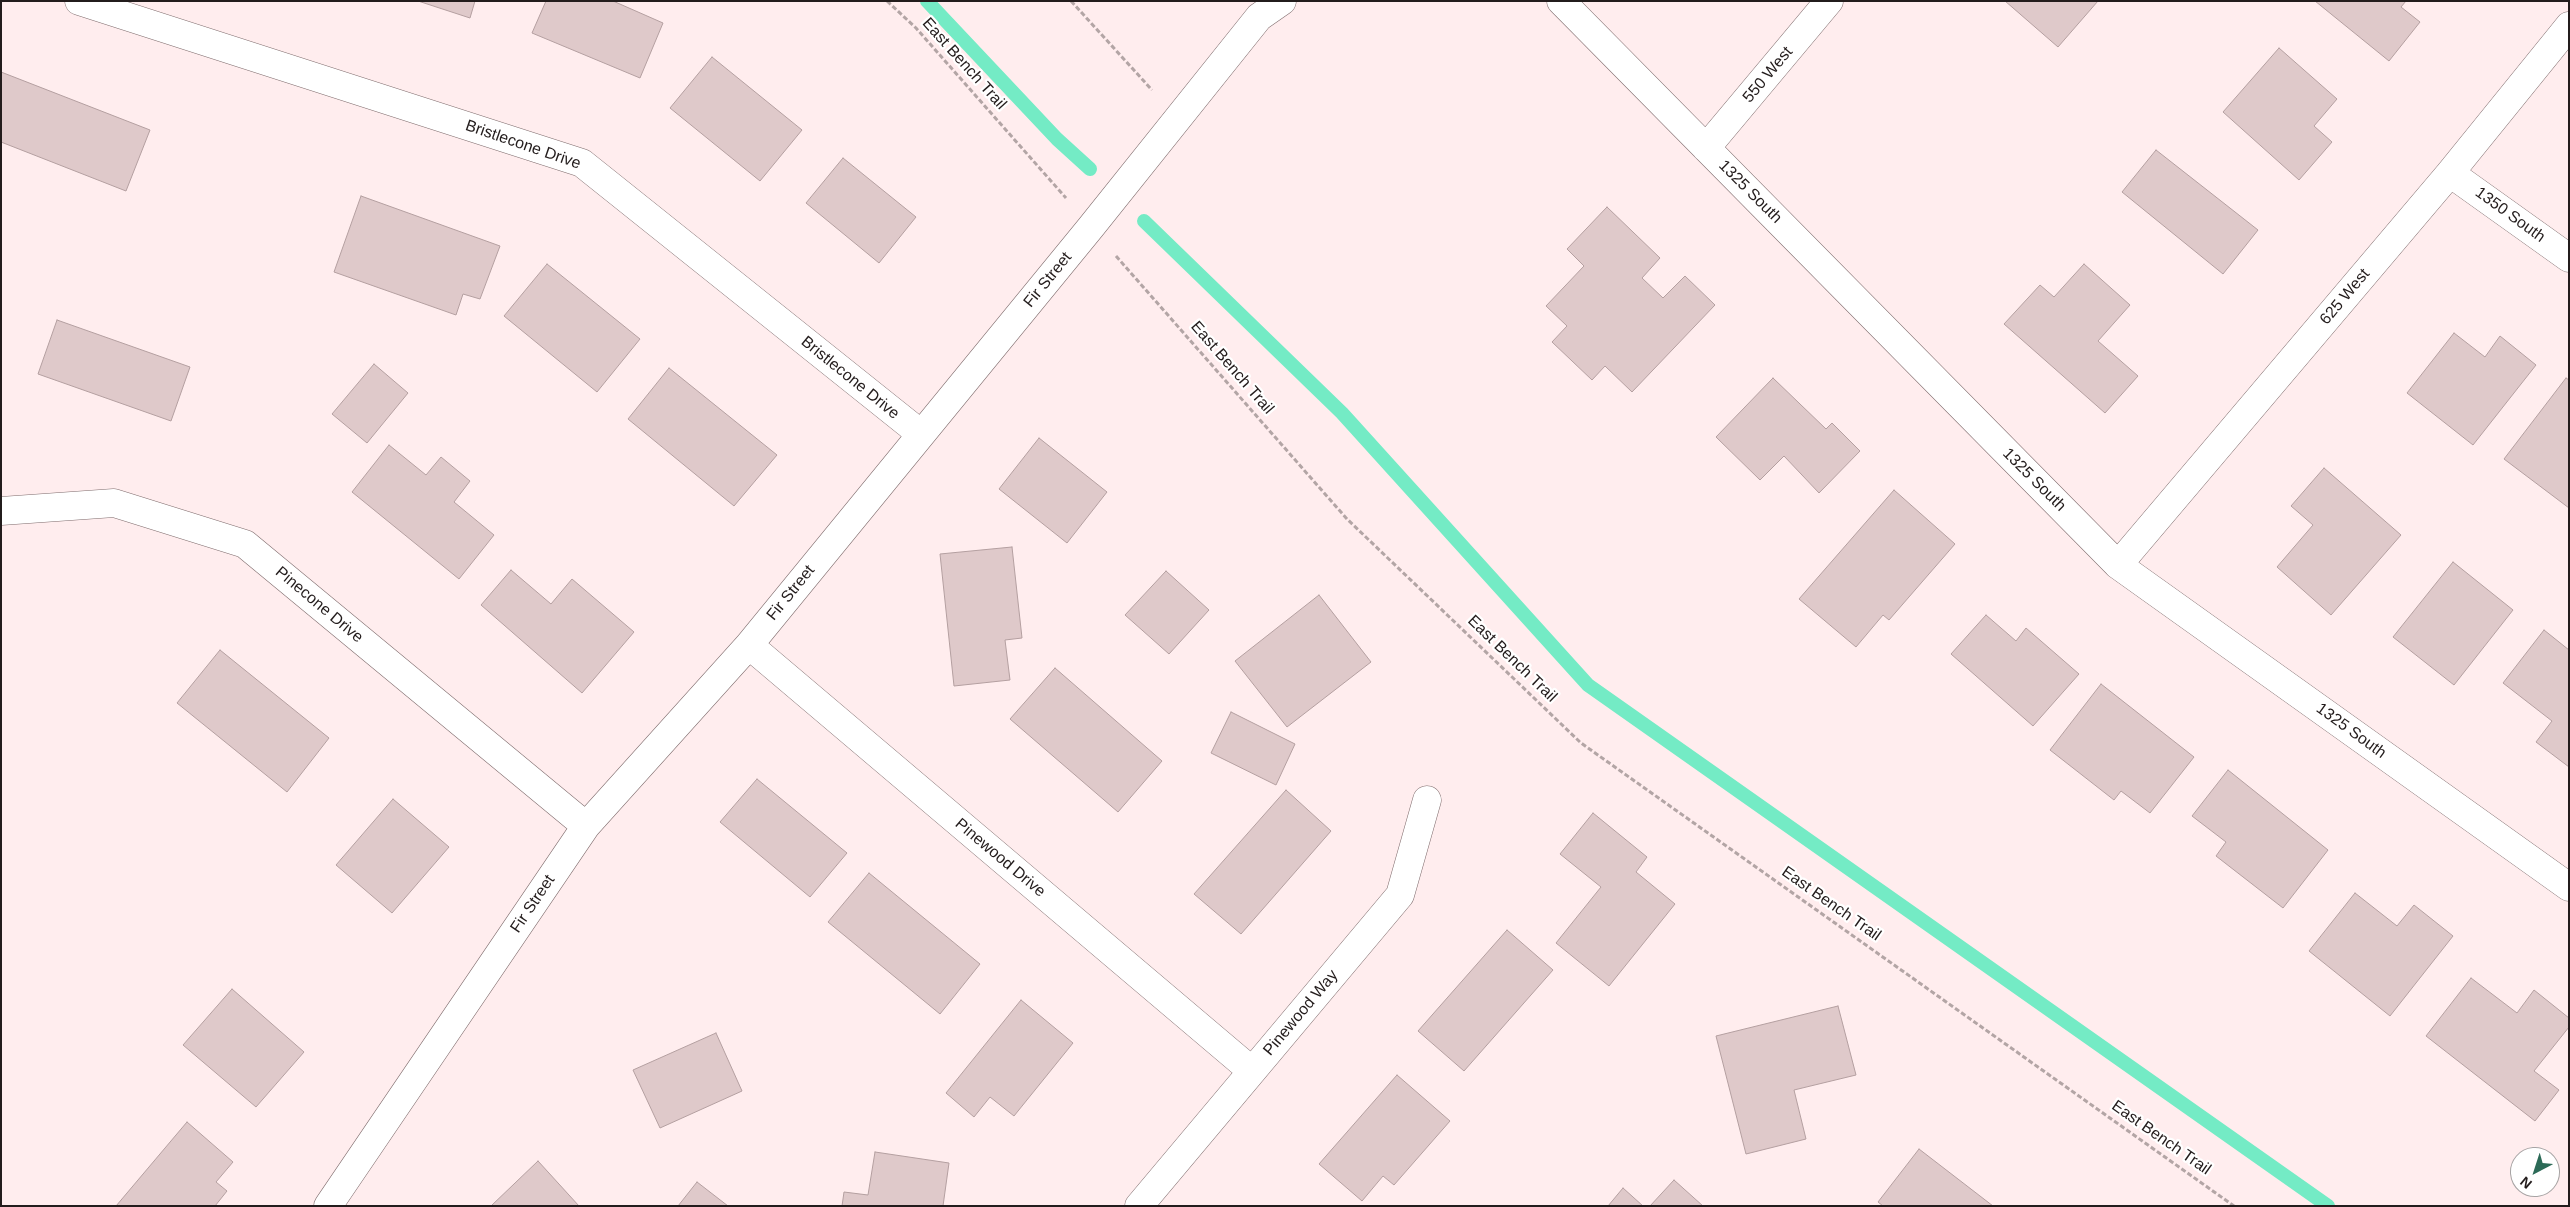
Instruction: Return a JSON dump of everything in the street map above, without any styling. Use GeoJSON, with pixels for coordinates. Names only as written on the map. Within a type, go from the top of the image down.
{"type":"FeatureCollection","features":[{"type":"Feature","properties":{"kind":"street","name":"Bristlecone Drive"},"geometry":{"type":"LineString","coordinates":[[79,1],[582,163],[921,434]]}},
{"type":"Feature","properties":{"kind":"street","name":"Fir Street"},"geometry":{"type":"LineString","coordinates":[[328,1206],[586,826],[749,645],[1091,227],[1259,17],[1282,1]]}},
{"type":"Feature","properties":{"kind":"street","name":"1325 South"},"geometry":{"type":"LineString","coordinates":[[1561,1],[2118,565],[2569,887]]}},
{"type":"Feature","properties":{"kind":"street","name":"550 West"},"geometry":{"type":"LineString","coordinates":[[1706,148],[1829,1]]}},
{"type":"Feature","properties":{"kind":"street","name":"625 West"},"geometry":{"type":"LineString","coordinates":[[2118,565],[2450,173],[2569,26]]}},
{"type":"Feature","properties":{"kind":"street","name":"1350 South"},"geometry":{"type":"LineString","coordinates":[[2450,173],[2569,258]]}},
{"type":"Feature","properties":{"kind":"street","name":"Pinecone Drive"},"geometry":{"type":"LineString","coordinates":[[1,512],[114,503],[245,544],[586,826]]}},
{"type":"Feature","properties":{"kind":"street","name":"Pinewood Drive"},"geometry":{"type":"LineString","coordinates":[[749,645],[1252,1071]]}},
{"type":"Feature","properties":{"kind":"street","name":"Pinewood Way"},"geometry":{"type":"LineString","coordinates":[[1139,1206],[1400,895],[1427,800]]}},
{"type":"Feature","properties":{"kind":"path","name":"East Bench Trail"},"geometry":{"type":"LineString","coordinates":[[887,1],[916,28],[1347,519],[1581,742],[2234,1206]]}},
{"type":"Feature","properties":{"kind":"path"},"geometry":{"type":"LineString","coordinates":[[1071,1],[1178,118]]}},
{"type":"Feature","properties":{"kind":"building"},"geometry":{"type":"Polygon","coordinates":[[[418,1],[475,1],[470,18],[418,1]]]}},
{"type":"Feature","properties":{"kind":"building"},"geometry":{"type":"Polygon","coordinates":[[[546,1],[613,1],[663,23],[640,78],[532,33],[546,1]]]}},
{"type":"Feature","properties":{"kind":"building"},"geometry":{"type":"Polygon","coordinates":[[[2005,1],[2098,1],[2058,47],[2005,1]]]}},
{"type":"Feature","properties":{"kind":"building"},"geometry":{"type":"Polygon","coordinates":[[[2315,1],[2406,1],[2401,7],[2420,22],[2389,61],[2315,1]]]}},
{"type":"Feature","properties":{"kind":"building"},"geometry":{"type":"Polygon","coordinates":[[[2279,48],[2337,99],[2314,126],[2332,142],[2299,180],[2223,112],[2279,48]]]}},
{"type":"Feature","properties":{"kind":"building"},"geometry":{"type":"Polygon","coordinates":[[[712,57],[802,130],[760,181],[670,108],[712,57]]]}},
{"type":"Feature","properties":{"kind":"building"},"geometry":{"type":"Polygon","coordinates":[[[1,72],[150,130],[126,191],[1,142],[1,72]]]}},
{"type":"Feature","properties":{"kind":"building"},"geometry":{"type":"Polygon","coordinates":[[[2156,150],[2258,230],[2223,274],[2122,192],[2156,150]]]}},
{"type":"Feature","properties":{"kind":"building"},"geometry":{"type":"Polygon","coordinates":[[[843,158],[916,217],[879,263],[806,203],[843,158]]]}},
{"type":"Feature","properties":{"kind":"building"},"geometry":{"type":"Polygon","coordinates":[[[361,196],[500,246],[480,299],[463,294],[456,315],[334,272],[361,196]]]}},
{"type":"Feature","properties":{"kind":"building"},"geometry":{"type":"Polygon","coordinates":[[[1607,207],[1660,258],[1642,278],[1663,298],[1685,276],[1715,305],[1632,392],[1605,366],[1592,380],[1552,342],[1567,326],[1546,306],[1584,266],[1567,249],[1607,207]]]}},
{"type":"Feature","properties":{"kind":"building"},"geometry":{"type":"Polygon","coordinates":[[[547,264],[640,339],[597,392],[504,316],[547,264]]]}},
{"type":"Feature","properties":{"kind":"building"},"geometry":{"type":"Polygon","coordinates":[[[2084,264],[2130,305],[2098,341],[2138,376],[2105,413],[2004,324],[2040,285],[2054,297],[2084,264]]]}},
{"type":"Feature","properties":{"kind":"building"},"geometry":{"type":"Polygon","coordinates":[[[57,320],[190,367],[171,421],[38,374],[57,320]]]}},
{"type":"Feature","properties":{"kind":"building"},"geometry":{"type":"Polygon","coordinates":[[[2454,333],[2485,357],[2500,336],[2536,365],[2473,445],[2407,393],[2454,333]]]}},
{"type":"Feature","properties":{"kind":"building"},"geometry":{"type":"Polygon","coordinates":[[[374,364],[408,393],[367,443],[332,414],[374,364]]]}},
{"type":"Feature","properties":{"kind":"building"},"geometry":{"type":"Polygon","coordinates":[[[669,368],[777,455],[734,506],[628,419],[669,368]]]}},
{"type":"Feature","properties":{"kind":"building"},"geometry":{"type":"Polygon","coordinates":[[[1773,378],[1826,429],[1832,423],[1860,451],[1819,493],[1784,456],[1760,480],[1716,437],[1773,378]]]}},
{"type":"Feature","properties":{"kind":"building"},"geometry":{"type":"Polygon","coordinates":[[[2566,378],[2569,380],[2569,508],[2504,459],[2566,378]]]}},
{"type":"Feature","properties":{"kind":"building"},"geometry":{"type":"Polygon","coordinates":[[[1039,438],[1107,492],[1067,543],[999,489],[1039,438]]]}},
{"type":"Feature","properties":{"kind":"building"},"geometry":{"type":"Polygon","coordinates":[[[389,445],[426,475],[441,457],[470,481],[454,502],[494,535],[459,579],[352,492],[389,445]]]}},
{"type":"Feature","properties":{"kind":"building"},"geometry":{"type":"Polygon","coordinates":[[[2324,468],[2401,535],[2331,615],[2277,567],[2313,525],[2291,506],[2324,468]]]}},
{"type":"Feature","properties":{"kind":"building"},"geometry":{"type":"Polygon","coordinates":[[[1894,490],[1955,544],[1889,620],[1883,615],[1856,647],[1799,599],[1894,490]]]}},
{"type":"Feature","properties":{"kind":"building"},"geometry":{"type":"Polygon","coordinates":[[[1012,547],[1022,638],[1005,640],[1010,680],[954,686],[940,554],[1012,547]]]}},
{"type":"Feature","properties":{"kind":"building"},"geometry":{"type":"Polygon","coordinates":[[[2453,562],[2513,610],[2454,685],[2393,637],[2453,562]]]}},
{"type":"Feature","properties":{"kind":"building"},"geometry":{"type":"Polygon","coordinates":[[[511,570],[551,604],[572,579],[634,632],[582,693],[481,605],[511,570]]]}},
{"type":"Feature","properties":{"kind":"building"},"geometry":{"type":"Polygon","coordinates":[[[1166,571],[1209,610],[1169,654],[1125,615],[1166,571]]]}},
{"type":"Feature","properties":{"kind":"building"},"geometry":{"type":"Polygon","coordinates":[[[1319,595],[1371,662],[1287,727],[1235,661],[1319,595]]]}},
{"type":"Feature","properties":{"kind":"building"},"geometry":{"type":"Polygon","coordinates":[[[1986,615],[2016,641],[2026,628],[2079,674],[2033,726],[1951,654],[1986,615]]]}},
{"type":"Feature","properties":{"kind":"building"},"geometry":{"type":"Polygon","coordinates":[[[2544,630],[2569,650],[2569,767],[2536,742],[2552,721],[2503,683],[2544,630]]]}},
{"type":"Feature","properties":{"kind":"building"},"geometry":{"type":"Polygon","coordinates":[[[220,650],[329,738],[287,792],[177,703],[220,650]]]}},
{"type":"Feature","properties":{"kind":"building"},"geometry":{"type":"Polygon","coordinates":[[[1055,668],[1162,761],[1118,812],[1010,719],[1055,668]]]}},
{"type":"Feature","properties":{"kind":"building"},"geometry":{"type":"Polygon","coordinates":[[[2101,684],[2194,757],[2150,813],[2121,791],[2114,800],[2050,750],[2101,684]]]}},
{"type":"Feature","properties":{"kind":"building"},"geometry":{"type":"Polygon","coordinates":[[[1231,712],[1295,744],[1276,785],[1211,753],[1231,712]]]}},
{"type":"Feature","properties":{"kind":"building"},"geometry":{"type":"Polygon","coordinates":[[[2228,770],[2328,850],[2283,908],[2216,856],[2226,842],[2192,816],[2228,770]]]}},
{"type":"Feature","properties":{"kind":"building"},"geometry":{"type":"Polygon","coordinates":[[[757,779],[847,853],[810,897],[720,822],[757,779]]]}},
{"type":"Feature","properties":{"kind":"building"},"geometry":{"type":"Polygon","coordinates":[[[1286,790],[1331,831],[1241,934],[1194,894],[1286,790]]]}},
{"type":"Feature","properties":{"kind":"building"},"geometry":{"type":"Polygon","coordinates":[[[393,799],[449,847],[392,913],[336,865],[393,799]]]}},
{"type":"Feature","properties":{"kind":"building"},"geometry":{"type":"Polygon","coordinates":[[[1593,813],[1647,857],[1636,872],[1675,904],[1609,986],[1556,943],[1601,887],[1560,854],[1593,813]]]}},
{"type":"Feature","properties":{"kind":"building"},"geometry":{"type":"Polygon","coordinates":[[[869,873],[980,964],[940,1014],[828,922],[869,873]]]}},
{"type":"Feature","properties":{"kind":"building"},"geometry":{"type":"Polygon","coordinates":[[[2355,893],[2397,926],[2414,905],[2453,936],[2390,1016],[2309,951],[2355,893]]]}},
{"type":"Feature","properties":{"kind":"building"},"geometry":{"type":"Polygon","coordinates":[[[1507,930],[1553,970],[1464,1071],[1418,1031],[1507,930]]]}},
{"type":"Feature","properties":{"kind":"building"},"geometry":{"type":"Polygon","coordinates":[[[2471,978],[2517,1013],[2534,990],[2569,1018],[2569,1027],[2534,1071],[2559,1090],[2535,1121],[2426,1036],[2471,978]]]}},
{"type":"Feature","properties":{"kind":"building"},"geometry":{"type":"Polygon","coordinates":[[[232,989],[304,1052],[256,1107],[183,1045],[232,989]]]}},
{"type":"Feature","properties":{"kind":"building"},"geometry":{"type":"Polygon","coordinates":[[[1021,1000],[1073,1043],[1014,1116],[990,1097],[974,1117],[946,1093],[1021,1000]]]}},
{"type":"Feature","properties":{"kind":"building"},"geometry":{"type":"Polygon","coordinates":[[[1838,1006],[1856,1075],[1794,1090],[1806,1139],[1746,1154],[1716,1036],[1838,1006]]]}},
{"type":"Feature","properties":{"kind":"building"},"geometry":{"type":"Polygon","coordinates":[[[716,1033],[742,1091],[660,1128],[633,1070],[716,1033]]]}},
{"type":"Feature","properties":{"kind":"building"},"geometry":{"type":"Polygon","coordinates":[[[1397,1075],[1450,1121],[1394,1185],[1383,1176],[1362,1201],[1319,1164],[1397,1075]]]}},
{"type":"Feature","properties":{"kind":"building"},"geometry":{"type":"Polygon","coordinates":[[[187,1122],[233,1162],[216,1182],[227,1191],[215,1206],[116,1206],[187,1122]]]}},
{"type":"Feature","properties":{"kind":"building"},"geometry":{"type":"Polygon","coordinates":[[[1919,1149],[1993,1206],[1883,1206],[1878,1202],[1919,1149]]]}},
{"type":"Feature","properties":{"kind":"building"},"geometry":{"type":"Polygon","coordinates":[[[875,1152],[949,1163],[943,1206],[842,1206],[844,1192],[868,1195],[875,1152]]]}},
{"type":"Feature","properties":{"kind":"building"},"geometry":{"type":"Polygon","coordinates":[[[538,1161],[579,1206],[491,1206],[538,1161]]]}},
{"type":"Feature","properties":{"kind":"building"},"geometry":{"type":"Polygon","coordinates":[[[1674,1180],[1703,1206],[1650,1206],[1674,1180]]]}},
{"type":"Feature","properties":{"kind":"building"},"geometry":{"type":"Polygon","coordinates":[[[697,1182],[728,1206],[678,1206],[697,1182]]]}},
{"type":"Feature","properties":{"kind":"building"},"geometry":{"type":"Polygon","coordinates":[[[1623,1188],[1643,1206],[1608,1206],[1623,1188]]]}},
{"type":"Feature","properties":{"kind":"waterway"},"geometry":{"type":"LineString","coordinates":[[927,1],[1057,139],[1090,169]]}},
{"type":"Feature","properties":{"kind":"waterway"},"geometry":{"type":"LineString","coordinates":[[1144,221],[1342,413],[1588,685],[2328,1206]]}}]}
